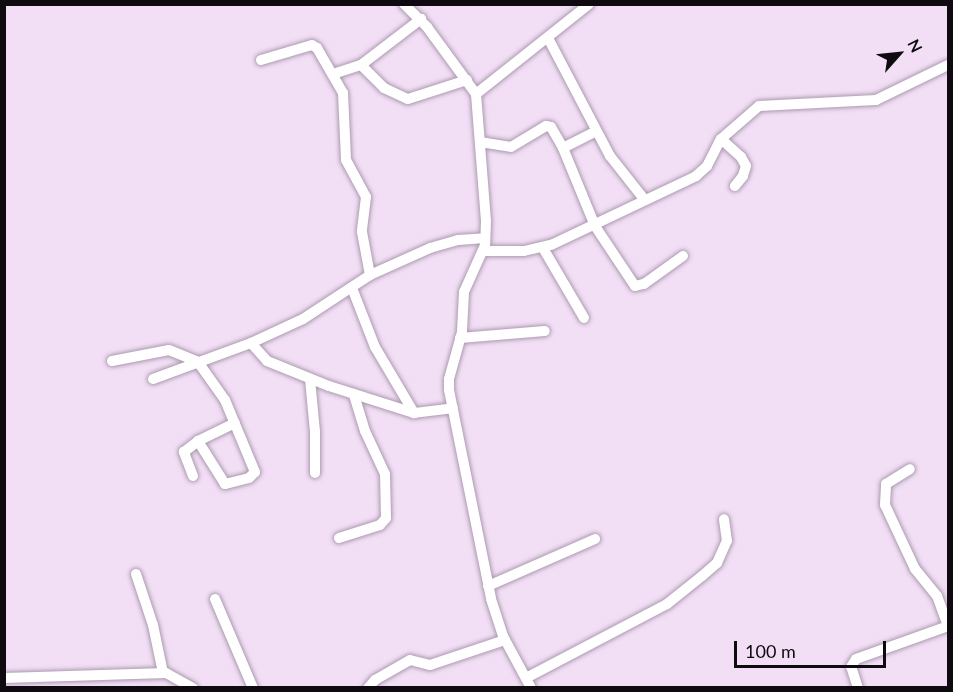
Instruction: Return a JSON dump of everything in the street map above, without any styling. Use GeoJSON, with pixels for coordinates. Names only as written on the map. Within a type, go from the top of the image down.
{"type":"FeatureCollection","features":[{"type":"Feature","properties":{"kind":"street"},"geometry":{"type":"LineString","coordinates":[[404,4],[421,20],[476,94],[484,251],[464,292],[460,338],[449,384],[488,586],[505,640],[528,683],[667,604],[687,588],[720,558],[728,536],[724,519]]}},
{"type":"Feature","properties":{"kind":"street"},"geometry":{"type":"LineString","coordinates":[[476,94],[589,4]]}},
{"type":"Feature","properties":{"kind":"street"},"geometry":{"type":"LineString","coordinates":[[333,74],[361,65],[421,20]]}},
{"type":"Feature","properties":{"kind":"street"},"geometry":{"type":"LineString","coordinates":[[548,38],[615,164],[644,199]]}},
{"type":"Feature","properties":{"kind":"street"},"geometry":{"type":"LineString","coordinates":[[261,60],[312,45],[333,74],[345,99],[346,160],[366,197],[362,232],[370,275]]}},
{"type":"Feature","properties":{"kind":"street"},"geometry":{"type":"LineString","coordinates":[[361,65],[384,88],[408,99],[414,99],[467,80]]}},
{"type":"Feature","properties":{"kind":"street"},"geometry":{"type":"LineString","coordinates":[[484,251],[543,248],[595,226],[644,199],[701,172],[721,139],[759,106],[876,100],[948,65]]}},
{"type":"Feature","properties":{"kind":"street"},"geometry":{"type":"LineString","coordinates":[[480,142],[511,147],[546,126],[554,131],[595,226],[635,286],[644,284],[683,256]]}},
{"type":"Feature","properties":{"kind":"street"},"geometry":{"type":"LineString","coordinates":[[563,148],[596,131]]}},
{"type":"Feature","properties":{"kind":"street"},"geometry":{"type":"LineString","coordinates":[[721,139],[741,157],[746,166],[743,176],[735,186]]}},
{"type":"Feature","properties":{"kind":"street"},"geometry":{"type":"LineString","coordinates":[[153,378],[251,343],[303,319],[370,275],[435,247],[458,240],[485,238]]}},
{"type":"Feature","properties":{"kind":"street"},"geometry":{"type":"LineString","coordinates":[[543,248],[584,318]]}},
{"type":"Feature","properties":{"kind":"street"},"geometry":{"type":"LineString","coordinates":[[352,288],[375,346],[414,413]]}},
{"type":"Feature","properties":{"kind":"street"},"geometry":{"type":"LineString","coordinates":[[460,338],[545,331]]}},
{"type":"Feature","properties":{"kind":"street"},"geometry":{"type":"LineString","coordinates":[[251,343],[267,361],[354,394],[414,413],[453,408]]}},
{"type":"Feature","properties":{"kind":"street"},"geometry":{"type":"LineString","coordinates":[[112,361],[169,350],[198,362],[220,392],[236,423],[255,467],[255,472],[249,478],[225,484],[198,441]]}},
{"type":"Feature","properties":{"kind":"street"},"geometry":{"type":"LineString","coordinates":[[310,379],[315,432],[315,473]]}},
{"type":"Feature","properties":{"kind":"street"},"geometry":{"type":"LineString","coordinates":[[339,538],[380,525],[386,518],[385,474],[365,431],[354,394]]}},
{"type":"Feature","properties":{"kind":"street"},"geometry":{"type":"LineString","coordinates":[[193,476],[184,452],[198,441],[236,423]]}},
{"type":"Feature","properties":{"kind":"street"},"geometry":{"type":"LineString","coordinates":[[858,687],[851,667],[856,660],[948,626],[937,596],[915,569],[885,505],[886,484],[909,469]]}},
{"type":"Feature","properties":{"kind":"street"},"geometry":{"type":"LineString","coordinates":[[488,586],[595,539]]}},
{"type":"Feature","properties":{"kind":"street"},"geometry":{"type":"LineString","coordinates":[[136,574],[153,625],[163,673]]}},
{"type":"Feature","properties":{"kind":"street"},"geometry":{"type":"LineString","coordinates":[[215,599],[253,687]]}},
{"type":"Feature","properties":{"kind":"street"},"geometry":{"type":"LineString","coordinates":[[368,687],[375,680],[410,660],[430,665],[505,640]]}},
{"type":"Feature","properties":{"kind":"street"},"geometry":{"type":"LineString","coordinates":[[4,678],[163,673],[172,674],[188,686]]}}]}
